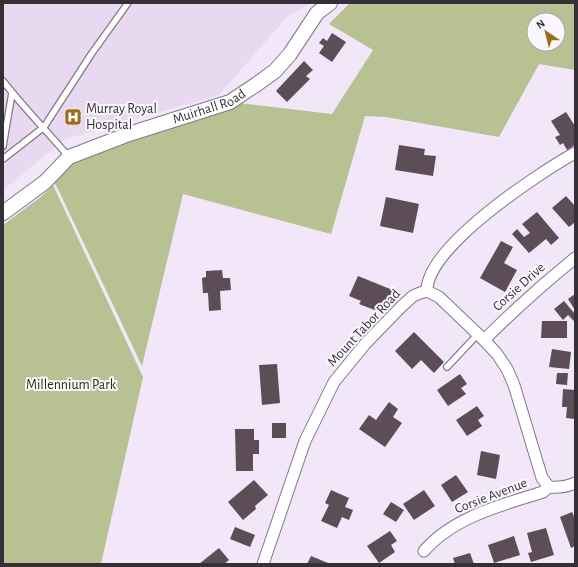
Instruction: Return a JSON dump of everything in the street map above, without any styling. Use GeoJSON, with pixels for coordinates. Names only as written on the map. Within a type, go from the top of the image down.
{"type":"FeatureCollection","features":[{"type":"Feature","properties":{"kind":"street","name":"Muirhall Road"},"geometry":{"type":"LineString","coordinates":[[3,214],[45,182],[68,157],[129,134],[230,102],[275,71],[290,54],[317,13],[330,3]]}},
{"type":"Feature","properties":{"kind":"street"},"geometry":{"type":"LineString","coordinates":[[549,487],[542,478],[514,385],[507,369],[497,354],[481,337],[439,297],[427,291],[427,284],[434,270],[446,253],[471,226],[501,201],[575,153]]}},
{"type":"Feature","properties":{"kind":"street","name":"Corsie Drive"},"geometry":{"type":"LineString","coordinates":[[481,337],[508,316],[544,283],[575,258]]}},
{"type":"Feature","properties":{"kind":"street","name":"Mount Tabor Road"},"geometry":{"type":"LineString","coordinates":[[263,564],[306,441],[334,382],[365,344],[394,314],[413,296],[427,291]]}},
{"type":"Feature","properties":{"kind":"street","name":"Corsie Avenue"},"geometry":{"type":"LineString","coordinates":[[424,551],[439,535],[477,514],[543,492],[549,487],[566,487],[575,483]]}},
{"type":"Feature","properties":{"kind":"lane"},"geometry":{"type":"LineString","coordinates":[[3,159],[44,127],[92,53],[128,3]]}},
{"type":"Feature","properties":{"kind":"lane"},"geometry":{"type":"LineString","coordinates":[[3,81],[22,106],[44,127],[68,157]]}},
{"type":"Feature","properties":{"kind":"lane"},"geometry":{"type":"LineString","coordinates":[[3,146],[12,93]]}},
{"type":"Feature","properties":{"kind":"lane"},"geometry":{"type":"LineString","coordinates":[[447,367],[481,337]]}},
{"type":"Feature","properties":{"kind":"shaded area","name":"Murray Royal Hospital"},"geometry":{"type":"Polygon","coordinates":[[[3,3],[310,3],[286,18],[219,95],[65,139],[3,190],[3,3]]]}},
{"type":"Feature","properties":{"kind":"green space"},"geometry":{"type":"Polygon","coordinates":[[[350,3],[575,3],[575,70],[539,64],[499,137],[386,117],[365,116],[331,234],[183,194],[142,366],[57,187],[50,177],[69,157],[230,102],[332,114],[373,50],[329,24],[350,3]]]}},
{"type":"Feature","properties":{"kind":"green space","name":"Millennium Park"},"geometry":{"type":"Polygon","coordinates":[[[53,185],[143,377],[101,564],[3,564],[3,225],[42,196],[53,185]]]}},
{"type":"Feature","properties":{"kind":"building"},"geometry":{"type":"Polygon","coordinates":[[[332,33],[346,42],[332,62],[319,53],[324,46],[319,43],[323,38],[327,41],[332,33]]]}},
{"type":"Feature","properties":{"kind":"building"},"geometry":{"type":"Polygon","coordinates":[[[304,61],[313,70],[306,76],[310,79],[287,102],[276,91],[304,61]]]}},
{"type":"Feature","properties":{"kind":"building"},"geometry":{"type":"Polygon","coordinates":[[[566,112],[575,126],[575,145],[567,150],[563,143],[560,145],[555,137],[560,135],[551,121],[566,112]]]}},
{"type":"Feature","properties":{"kind":"building"},"geometry":{"type":"Polygon","coordinates":[[[399,145],[425,149],[424,155],[436,156],[433,176],[395,170],[399,145]]]}},
{"type":"Feature","properties":{"kind":"building"},"geometry":{"type":"Polygon","coordinates":[[[566,196],[575,206],[575,224],[574,223],[569,227],[552,208],[566,196]]]}},
{"type":"Feature","properties":{"kind":"building"},"geometry":{"type":"Polygon","coordinates":[[[386,197],[419,204],[413,233],[380,226],[386,197]]]}},
{"type":"Feature","properties":{"kind":"building"},"geometry":{"type":"Polygon","coordinates":[[[537,212],[559,238],[551,245],[546,239],[529,253],[512,234],[517,229],[524,237],[530,233],[522,224],[537,212]]]}},
{"type":"Feature","properties":{"kind":"building"},"geometry":{"type":"Polygon","coordinates":[[[501,241],[513,247],[504,263],[517,270],[505,292],[480,278],[501,241]]]}},
{"type":"Feature","properties":{"kind":"building"},"geometry":{"type":"Polygon","coordinates":[[[222,270],[223,278],[230,278],[231,290],[220,291],[221,310],[209,311],[208,293],[203,293],[202,278],[206,277],[206,271],[222,270]]]}},
{"type":"Feature","properties":{"kind":"building"},"geometry":{"type":"Polygon","coordinates":[[[358,276],[395,291],[385,314],[359,304],[361,301],[349,296],[358,276]]]}},
{"type":"Feature","properties":{"kind":"building"},"geometry":{"type":"Polygon","coordinates":[[[575,294],[575,310],[568,299],[575,294]]]}},
{"type":"Feature","properties":{"kind":"building"},"geometry":{"type":"Polygon","coordinates":[[[564,301],[575,314],[574,321],[568,315],[563,320],[554,309],[564,301]]]}},
{"type":"Feature","properties":{"kind":"building"},"geometry":{"type":"Polygon","coordinates":[[[542,321],[567,321],[567,338],[541,338],[542,321]]]}},
{"type":"Feature","properties":{"kind":"building"},"geometry":{"type":"Polygon","coordinates":[[[414,332],[444,362],[434,373],[421,360],[412,369],[395,351],[414,332]]]}},
{"type":"Feature","properties":{"kind":"building"},"geometry":{"type":"Polygon","coordinates":[[[552,349],[571,352],[569,369],[549,367],[552,349]]]}},
{"type":"Feature","properties":{"kind":"building"},"geometry":{"type":"Polygon","coordinates":[[[277,364],[280,403],[262,405],[259,365],[277,364]]]}},
{"type":"Feature","properties":{"kind":"building"},"geometry":{"type":"Polygon","coordinates":[[[557,373],[568,373],[567,385],[556,384],[557,373]]]}},
{"type":"Feature","properties":{"kind":"building"},"geometry":{"type":"Polygon","coordinates":[[[460,374],[467,384],[461,388],[466,394],[448,406],[437,390],[460,374]]]}},
{"type":"Feature","properties":{"kind":"building"},"geometry":{"type":"Polygon","coordinates":[[[563,389],[575,390],[575,419],[566,418],[567,407],[562,407],[563,389]]]}},
{"type":"Feature","properties":{"kind":"building"},"geometry":{"type":"Polygon","coordinates":[[[389,402],[398,409],[393,417],[402,423],[385,447],[359,429],[369,415],[376,420],[389,402]]]}},
{"type":"Feature","properties":{"kind":"building"},"geometry":{"type":"Polygon","coordinates":[[[477,406],[484,416],[478,420],[482,426],[467,436],[456,420],[477,406]]]}},
{"type":"Feature","properties":{"kind":"building"},"geometry":{"type":"Polygon","coordinates":[[[272,423],[286,423],[286,438],[272,438],[272,423]]]}},
{"type":"Feature","properties":{"kind":"building"},"geometry":{"type":"Polygon","coordinates":[[[235,429],[254,429],[254,440],[259,440],[259,454],[253,454],[253,471],[236,471],[235,429]]]}},
{"type":"Feature","properties":{"kind":"building"},"geometry":{"type":"Polygon","coordinates":[[[481,451],[500,455],[496,479],[477,475],[481,451]]]}},
{"type":"Feature","properties":{"kind":"building"},"geometry":{"type":"Polygon","coordinates":[[[456,475],[468,492],[452,502],[441,485],[456,475]]]}},
{"type":"Feature","properties":{"kind":"building"},"geometry":{"type":"Polygon","coordinates":[[[254,480],[268,495],[255,506],[256,509],[243,520],[228,502],[254,480]]]}},
{"type":"Feature","properties":{"kind":"building"},"geometry":{"type":"Polygon","coordinates":[[[331,490],[349,498],[345,507],[353,510],[349,520],[342,517],[337,528],[321,521],[329,505],[325,503],[331,490]]]}},
{"type":"Feature","properties":{"kind":"building"},"geometry":{"type":"Polygon","coordinates":[[[424,490],[435,506],[414,520],[403,504],[424,490]]]}},
{"type":"Feature","properties":{"kind":"building"},"geometry":{"type":"Polygon","coordinates":[[[391,502],[404,510],[396,522],[383,514],[391,502]]]}},
{"type":"Feature","properties":{"kind":"building"},"geometry":{"type":"Polygon","coordinates":[[[572,512],[575,519],[575,546],[571,548],[560,517],[572,512]]]}},
{"type":"Feature","properties":{"kind":"building"},"geometry":{"type":"Polygon","coordinates":[[[235,527],[255,535],[250,547],[230,539],[235,527]]]}},
{"type":"Feature","properties":{"kind":"building"},"geometry":{"type":"Polygon","coordinates":[[[546,528],[554,555],[531,562],[528,553],[532,552],[527,533],[546,528]]]}},
{"type":"Feature","properties":{"kind":"building"},"geometry":{"type":"Polygon","coordinates":[[[390,531],[397,541],[391,545],[395,552],[379,563],[367,546],[390,531]]]}},
{"type":"Feature","properties":{"kind":"building"},"geometry":{"type":"Polygon","coordinates":[[[514,536],[520,555],[494,563],[488,545],[514,536]]]}},
{"type":"Feature","properties":{"kind":"building"},"geometry":{"type":"Polygon","coordinates":[[[219,548],[229,560],[224,564],[199,564],[219,548]]]}},
{"type":"Feature","properties":{"kind":"building"},"geometry":{"type":"Polygon","coordinates":[[[470,553],[474,564],[455,564],[453,558],[470,553]]]}},
{"type":"Feature","properties":{"kind":"building"},"geometry":{"type":"Polygon","coordinates":[[[311,556],[328,563],[307,564],[311,556]]]}},
{"type":"Feature","properties":{"kind":"place","name":"Murray Royal Hospital"},"geometry":{"type":"Point","coordinates":[73,117]}}]}
